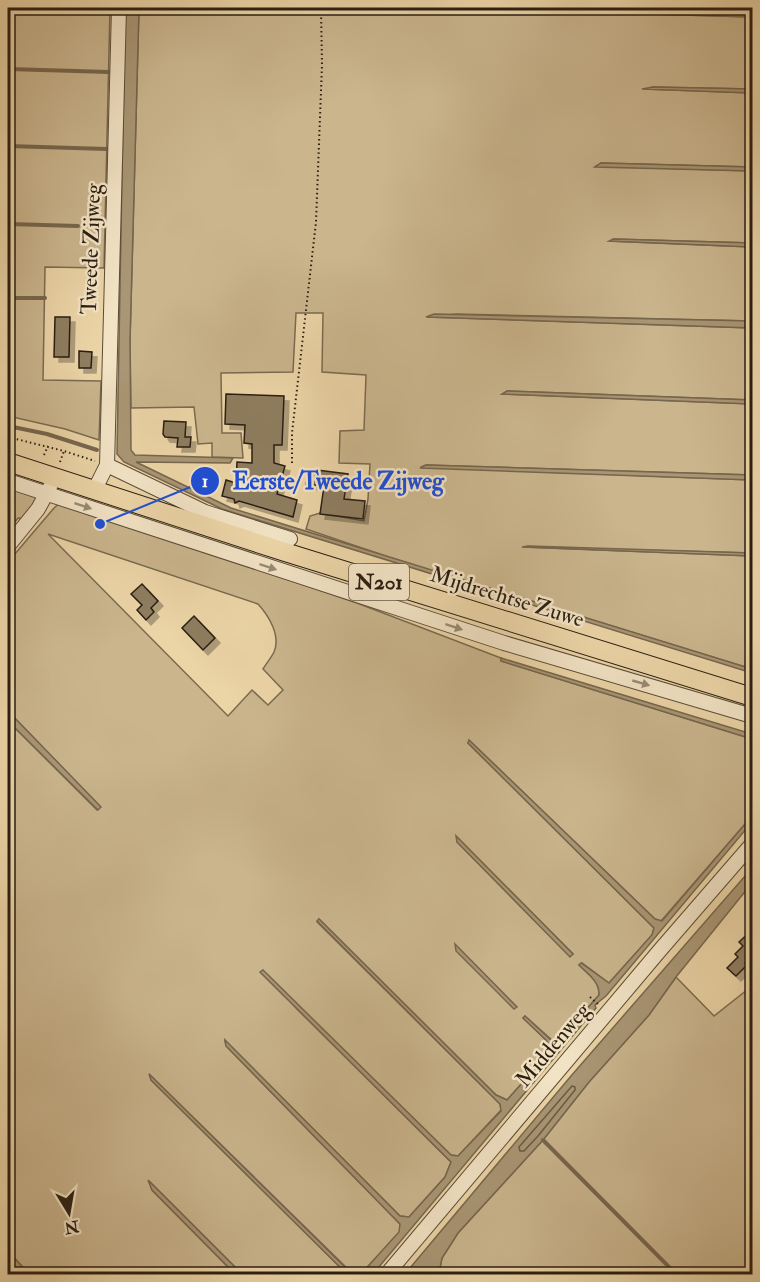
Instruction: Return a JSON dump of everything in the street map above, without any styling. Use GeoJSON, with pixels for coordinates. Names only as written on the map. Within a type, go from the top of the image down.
{"type":"FeatureCollection","features":[{"type":"Feature","properties":{"kind":"main road","name":"Mijdrechtse Zuwe"},"geometry":{"type":"LineString","coordinates":[[8,462],[329,566],[753,697]]}},
{"type":"Feature","properties":{"kind":"street","name":"Tweede Zijweg"},"geometry":{"type":"LineString","coordinates":[[95,489],[107,465],[119,8]]}},
{"type":"Feature","properties":{"kind":"street"},"geometry":{"type":"LineString","coordinates":[[107,465],[205,512],[290,539]]}},
{"type":"Feature","properties":{"kind":"street"},"geometry":{"type":"LineString","coordinates":[[8,546],[38,509],[55,477]]}},
{"type":"Feature","properties":{"kind":"street","name":"Mijdrechtse Zuwe"},"geometry":{"type":"LineString","coordinates":[[8,481],[504,643],[753,716]]}},
{"type":"Feature","properties":{"kind":"street","name":"Middenweg"},"geometry":{"type":"LineString","coordinates":[[387,1275],[753,844]]}},
{"type":"Feature","properties":{"kind":"path"},"geometry":{"type":"LineString","coordinates":[[292,463],[292,434],[316,222],[322,65],[321,8]]}},
{"type":"Feature","properties":{"kind":"path"},"geometry":{"type":"LineString","coordinates":[[8,437],[48,446],[107,465]]}},
{"type":"Feature","properties":{"kind":"path"},"geometry":{"type":"LineString","coordinates":[[44,455],[48,446]]}},
{"type":"Feature","properties":{"kind":"path"},"geometry":{"type":"LineString","coordinates":[[590,997],[603,1009]]}},
{"type":"Feature","properties":{"kind":"shaded area"},"geometry":{"type":"Polygon","coordinates":[[[8,8],[110,8],[104,268],[45,267],[43,380],[101,381],[99,440],[65,429],[8,416],[8,8]]]}},
{"type":"Feature","properties":{"kind":"shaded area"},"geometry":{"type":"Polygon","coordinates":[[[139,8],[752,8],[752,13],[579,12],[752,17],[752,89],[653,87],[646,89],[752,93],[752,167],[601,163],[596,166],[752,171],[752,243],[614,239],[611,241],[752,247],[752,321],[457,314],[428,317],[752,328],[752,400],[507,391],[503,394],[752,404],[752,475],[426,465],[421,467],[752,480],[752,553],[524,547],[752,556],[752,669],[409,564],[306,529],[310,516],[320,513],[364,521],[368,499],[370,464],[339,463],[340,431],[364,430],[366,375],[322,372],[323,313],[296,313],[293,372],[221,373],[222,433],[241,433],[243,458],[212,457],[212,443],[198,444],[194,407],[131,408],[130,341],[139,8]]]}},
{"type":"Feature","properties":{"kind":"shaded area"},"geometry":{"type":"Polygon","coordinates":[[[8,485],[35,495],[37,502],[26,519],[18,518],[8,531],[8,485]]]}},
{"type":"Feature","properties":{"kind":"shaded area"},"geometry":{"type":"Polygon","coordinates":[[[61,502],[357,603],[501,658],[501,661],[752,739],[752,816],[661,921],[655,919],[469,740],[468,743],[654,928],[652,935],[609,983],[582,963],[579,965],[598,986],[599,995],[558,1042],[553,1041],[525,1016],[523,1018],[552,1049],[507,1100],[496,1095],[319,919],[317,922],[500,1104],[501,1110],[458,1156],[451,1155],[262,970],[297,1009],[451,1162],[445,1177],[409,1217],[400,1216],[225,1041],[226,1046],[400,1224],[400,1232],[361,1274],[353,1274],[150,1075],[151,1080],[347,1274],[242,1274],[149,1181],[152,1190],[235,1274],[29,1274],[8,1251],[8,721],[97,810],[100,807],[8,711],[8,562],[61,502]],[[48,534],[228,716],[252,690],[268,705],[283,690],[263,669],[274,652],[276,639],[270,620],[258,604],[48,534]],[[457,837],[457,842],[570,956],[573,954],[457,837]]]}},
{"type":"Feature","properties":{"kind":"shaded area"},"geometry":{"type":"Polygon","coordinates":[[[676,977],[714,1016],[752,986],[752,1274],[430,1274],[440,1268],[442,1258],[458,1233],[543,1140],[589,1082],[649,1015],[676,977]]]}},
{"type":"Feature","properties":{"kind":"water"},"geometry":{"type":"Polygon","coordinates":[[[125,8],[139,8],[130,341],[131,450],[135,455],[233,458],[230,463],[136,462],[231,508],[752,669],[752,673],[222,509],[124,462],[117,454],[125,8]]]}},
{"type":"Feature","properties":{"kind":"water"},"geometry":{"type":"Polygon","coordinates":[[[585,9],[752,13],[752,17],[577,12],[585,9]]]}},
{"type":"Feature","properties":{"kind":"water"},"geometry":{"type":"Polygon","coordinates":[[[653,87],[752,89],[752,93],[642,89],[653,87]]]}},
{"type":"Feature","properties":{"kind":"water"},"geometry":{"type":"Polygon","coordinates":[[[601,163],[752,167],[752,171],[595,167],[601,163]]]}},
{"type":"Feature","properties":{"kind":"water"},"geometry":{"type":"Polygon","coordinates":[[[613,239],[752,243],[752,247],[609,241],[613,239]]]}},
{"type":"Feature","properties":{"kind":"water"},"geometry":{"type":"Polygon","coordinates":[[[434,314],[752,321],[752,328],[426,317],[434,314]]]}},
{"type":"Feature","properties":{"kind":"water"},"geometry":{"type":"Polygon","coordinates":[[[507,391],[752,400],[752,404],[502,394],[507,391]]]}},
{"type":"Feature","properties":{"kind":"water"},"geometry":{"type":"Polygon","coordinates":[[[426,465],[752,475],[752,480],[420,468],[426,465]]]}},
{"type":"Feature","properties":{"kind":"water"},"geometry":{"type":"Polygon","coordinates":[[[522,547],[752,553],[752,556],[522,547]]]}},
{"type":"Feature","properties":{"kind":"water"},"geometry":{"type":"Polygon","coordinates":[[[501,658],[752,734],[752,739],[501,661],[501,658]]]}},
{"type":"Feature","properties":{"kind":"water"},"geometry":{"type":"Polygon","coordinates":[[[8,711],[101,807],[98,810],[8,721],[8,711]]]}},
{"type":"Feature","properties":{"kind":"water"},"geometry":{"type":"Polygon","coordinates":[[[469,740],[655,919],[662,921],[752,816],[752,822],[606,996],[595,1005],[596,1008],[373,1274],[361,1274],[399,1232],[400,1224],[226,1046],[225,1040],[400,1216],[409,1217],[445,1177],[451,1162],[260,972],[263,970],[451,1155],[458,1156],[501,1111],[500,1104],[317,921],[319,919],[496,1095],[507,1100],[552,1050],[546,1040],[523,1018],[525,1016],[552,1041],[558,1042],[599,995],[598,986],[579,965],[581,963],[609,983],[652,935],[654,928],[468,743],[469,740]]]}},
{"type":"Feature","properties":{"kind":"water"},"geometry":{"type":"Polygon","coordinates":[[[456,836],[573,954],[570,957],[457,842],[456,836]]]}},
{"type":"Feature","properties":{"kind":"water"},"geometry":{"type":"Polygon","coordinates":[[[752,868],[752,883],[676,977],[649,1015],[589,1082],[543,1140],[458,1233],[442,1258],[440,1268],[430,1274],[411,1274],[410,1268],[571,1076],[752,868]]]}},
{"type":"Feature","properties":{"kind":"water"},"geometry":{"type":"Polygon","coordinates":[[[455,944],[517,1007],[514,1009],[456,951],[455,944]]]}},
{"type":"Feature","properties":{"kind":"water"},"geometry":{"type":"Polygon","coordinates":[[[149,1074],[352,1274],[347,1274],[151,1080],[149,1074]]]}},
{"type":"Feature","properties":{"kind":"water"},"geometry":{"type":"Polygon","coordinates":[[[148,1180],[242,1274],[235,1274],[152,1190],[148,1180]]]}},
{"type":"Feature","properties":{"kind":"water"},"geometry":{"type":"Polygon","coordinates":[[[8,1251],[29,1274],[12,1274],[8,1270],[8,1251]]]}},
{"type":"Feature","properties":{"kind":"building"},"geometry":{"type":"Polygon","coordinates":[[[55,317],[70,317],[69,357],[54,357],[55,317]]]}},
{"type":"Feature","properties":{"kind":"building"},"geometry":{"type":"Polygon","coordinates":[[[79,351],[92,352],[91,368],[79,368],[79,351]]]}},
{"type":"Feature","properties":{"kind":"building"},"geometry":{"type":"Polygon","coordinates":[[[226,394],[284,396],[282,445],[274,445],[274,463],[285,466],[277,494],[297,500],[293,517],[239,501],[235,503],[234,499],[222,496],[226,480],[236,483],[237,462],[252,463],[252,444],[244,443],[245,425],[225,424],[226,394]]]}},
{"type":"Feature","properties":{"kind":"building"},"geometry":{"type":"Polygon","coordinates":[[[164,421],[186,422],[185,437],[191,437],[190,447],[177,447],[178,438],[165,437],[163,434],[164,421]]]}},
{"type":"Feature","properties":{"kind":"building"},"geometry":{"type":"Polygon","coordinates":[[[309,469],[348,474],[344,499],[365,501],[363,519],[320,514],[324,486],[306,484],[309,469]]]}},
{"type":"Feature","properties":{"kind":"building"},"geometry":{"type":"Polygon","coordinates":[[[142,584],[158,601],[151,608],[154,612],[146,620],[137,610],[142,605],[131,594],[142,584]]]}},
{"type":"Feature","properties":{"kind":"building"},"geometry":{"type":"Polygon","coordinates":[[[194,616],[215,638],[203,650],[182,628],[194,616]]]}},
{"type":"Feature","properties":{"kind":"building"},"geometry":{"type":"Polygon","coordinates":[[[753,929],[753,955],[736,976],[727,968],[738,957],[735,954],[743,946],[739,942],[753,929]]]}},
{"type":"Feature","properties":{"kind":"waterway"},"geometry":{"type":"LineString","coordinates":[[8,69],[109,72]]}},
{"type":"Feature","properties":{"kind":"waterway"},"geometry":{"type":"LineString","coordinates":[[8,146],[107,149]]}},
{"type":"Feature","properties":{"kind":"waterway"},"geometry":{"type":"LineString","coordinates":[[8,224],[78,226]]}},
{"type":"Feature","properties":{"kind":"waterway"},"geometry":{"type":"LineString","coordinates":[[8,298],[45,298]]}},
{"type":"Feature","properties":{"kind":"waterway"},"geometry":{"type":"LineString","coordinates":[[8,426],[47,434],[97,450]]}},
{"type":"Feature","properties":{"kind":"waterway"},"geometry":{"type":"LineString","coordinates":[[543,1140],[676,1274]]}},
{"type":"Feature","properties":{"kind":"waterway"},"geometry":{"type":"LineString","coordinates":[[440,1268],[447,1274]]}},
{"type":"Feature","properties":{"kind":"place","name":"Eerste/Tweede Zijweg"},"geometry":{"type":"Point","coordinates":[100,524]}}]}
